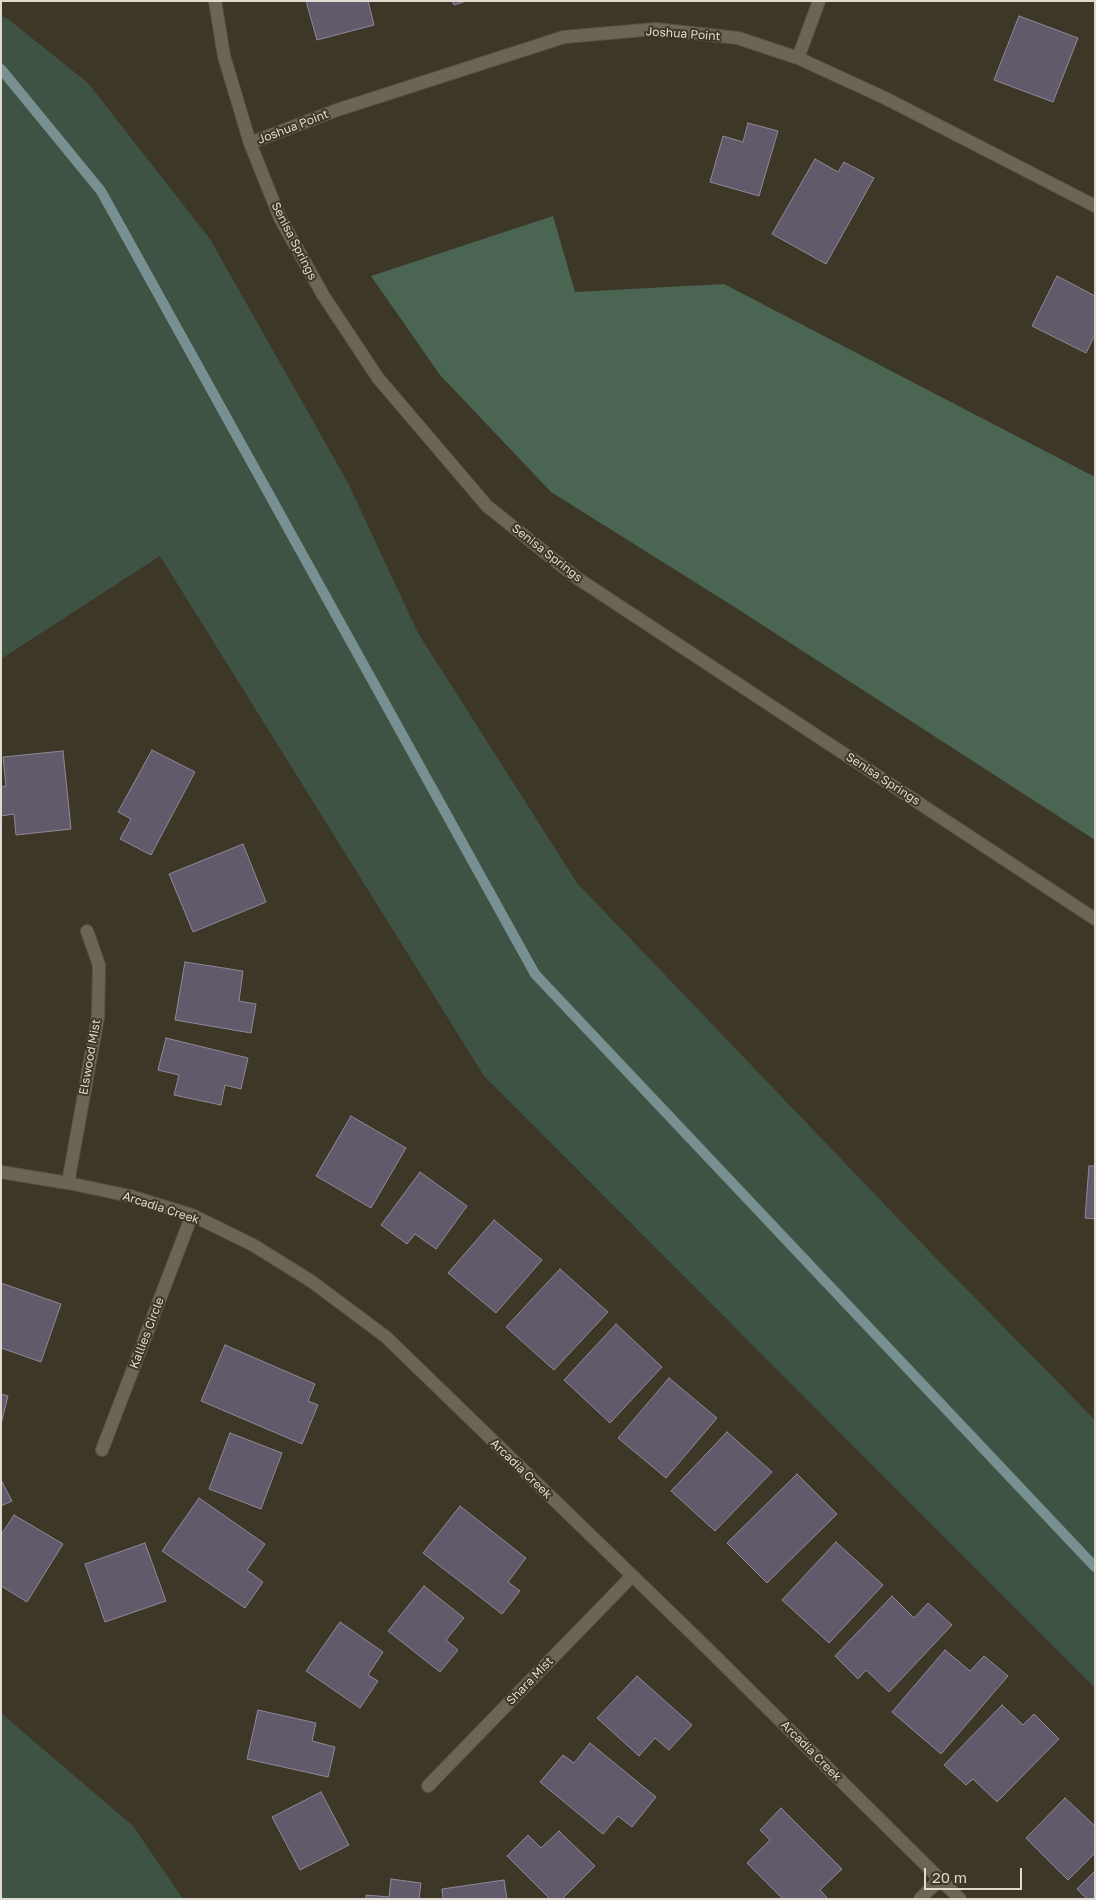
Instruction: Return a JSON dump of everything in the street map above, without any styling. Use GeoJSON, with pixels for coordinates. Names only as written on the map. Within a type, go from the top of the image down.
{"type":"FeatureCollection","features":[{"type":"Feature","properties":{"kind":"street","name":"Senisa Springs"},"geometry":{"type":"LineString","coordinates":[[215,1],[224,56],[250,143],[280,218],[323,296],[378,378],[487,506],[577,578],[1095,919]]}},
{"type":"Feature","properties":{"kind":"street"},"geometry":{"type":"LineString","coordinates":[[798,58],[819,1]]}},
{"type":"Feature","properties":{"kind":"street","name":"Joshua Point"},"geometry":{"type":"LineString","coordinates":[[250,143],[336,110],[564,36],[655,29],[738,38],[798,58],[886,98],[1095,206]]}},
{"type":"Feature","properties":{"kind":"street","name":"Elswood Mist"},"geometry":{"type":"LineString","coordinates":[[68,1183],[98,1017],[99,965],[87,931]]}},
{"type":"Feature","properties":{"kind":"street","name":"Arcadia Creek"},"geometry":{"type":"LineString","coordinates":[[1,1172],[130,1196],[192,1215],[253,1245],[312,1281],[386,1337],[708,1649],[960,1899]]}},
{"type":"Feature","properties":{"kind":"street","name":"Kallies Circle"},"geometry":{"type":"LineString","coordinates":[[102,1450],[192,1215]]}},
{"type":"Feature","properties":{"kind":"street","name":"Shara Mist"},"geometry":{"type":"LineString","coordinates":[[428,1786],[632,1576]]}},
{"type":"Feature","properties":{"kind":"street"},"geometry":{"type":"LineString","coordinates":[[920,1899],[940,1879]]}},
{"type":"Feature","properties":{"kind":"green space"},"geometry":{"type":"Polygon","coordinates":[[[1,16],[8,19],[88,83],[210,239],[348,483],[418,633],[577,883],[932,1254],[1095,1420],[1095,1688],[484,1076],[160,556],[1,659],[1,16]]]}},
{"type":"Feature","properties":{"kind":"green space"},"geometry":{"type":"Polygon","coordinates":[[[553,216],[575,292],[724,284],[1095,477],[1095,840],[733,606],[551,492],[440,375],[371,276],[553,216]]]}},
{"type":"Feature","properties":{"kind":"green space"},"geometry":{"type":"Polygon","coordinates":[[[1,1713],[133,1826],[183,1899],[1,1899],[1,1713]]]}},
{"type":"Feature","properties":{"kind":"building"},"geometry":{"type":"Polygon","coordinates":[[[306,1],[368,1],[374,25],[317,40],[306,1]]]}},
{"type":"Feature","properties":{"kind":"building"},"geometry":{"type":"Polygon","coordinates":[[[452,1],[466,1],[454,5],[452,1]]]}},
{"type":"Feature","properties":{"kind":"building"},"geometry":{"type":"Polygon","coordinates":[[[1019,16],[1078,38],[1053,102],[994,80],[1019,16]]]}},
{"type":"Feature","properties":{"kind":"building"},"geometry":{"type":"Polygon","coordinates":[[[748,123],[778,131],[759,196],[710,182],[723,136],[743,142],[748,123]]]}},
{"type":"Feature","properties":{"kind":"building"},"geometry":{"type":"Polygon","coordinates":[[[815,159],[838,172],[844,162],[874,178],[826,264],[772,234],[815,159]]]}},
{"type":"Feature","properties":{"kind":"building"},"geometry":{"type":"Polygon","coordinates":[[[1057,276],[1095,296],[1095,335],[1086,353],[1032,326],[1057,276]]]}},
{"type":"Feature","properties":{"kind":"building"},"geometry":{"type":"Polygon","coordinates":[[[152,750],[195,772],[151,855],[120,839],[131,819],[118,812],[152,750]]]}},
{"type":"Feature","properties":{"kind":"building"},"geometry":{"type":"Polygon","coordinates":[[[63,751],[71,829],[16,835],[14,814],[1,816],[1,787],[6,786],[3,757],[63,751]]]}},
{"type":"Feature","properties":{"kind":"building"},"geometry":{"type":"Polygon","coordinates":[[[243,844],[266,902],[193,932],[169,874],[243,844]]]}},
{"type":"Feature","properties":{"kind":"building"},"geometry":{"type":"Polygon","coordinates":[[[185,962],[243,971],[239,1001],[256,1004],[251,1033],[175,1020],[185,962]]]}},
{"type":"Feature","properties":{"kind":"building"},"geometry":{"type":"Polygon","coordinates":[[[166,1038],[248,1058],[241,1089],[225,1085],[221,1105],[174,1095],[179,1075],[158,1070],[166,1038]]]}},
{"type":"Feature","properties":{"kind":"building"},"geometry":{"type":"Polygon","coordinates":[[[351,1116],[406,1148],[371,1208],[316,1176],[351,1116]]]}},
{"type":"Feature","properties":{"kind":"building"},"geometry":{"type":"Polygon","coordinates":[[[1089,1166],[1095,1166],[1095,1219],[1085,1218],[1089,1166]]]}},
{"type":"Feature","properties":{"kind":"building"},"geometry":{"type":"Polygon","coordinates":[[[420,1172],[467,1206],[436,1249],[415,1234],[407,1244],[381,1225],[420,1172]]]}},
{"type":"Feature","properties":{"kind":"building"},"geometry":{"type":"Polygon","coordinates":[[[494,1220],[542,1260],[496,1313],[448,1273],[494,1220]]]}},
{"type":"Feature","properties":{"kind":"building"},"geometry":{"type":"Polygon","coordinates":[[[560,1269],[608,1312],[554,1370],[506,1327],[560,1269]]]}},
{"type":"Feature","properties":{"kind":"building"},"geometry":{"type":"Polygon","coordinates":[[[1,1283],[61,1304],[41,1362],[1,1348],[1,1283]]]}},
{"type":"Feature","properties":{"kind":"building"},"geometry":{"type":"Polygon","coordinates":[[[616,1324],[662,1367],[610,1423],[564,1380],[616,1324]]]}},
{"type":"Feature","properties":{"kind":"building"},"geometry":{"type":"Polygon","coordinates":[[[225,1345],[315,1384],[308,1401],[318,1405],[302,1444],[201,1401],[225,1345]]]}},
{"type":"Feature","properties":{"kind":"building"},"geometry":{"type":"Polygon","coordinates":[[[669,1378],[717,1418],[666,1478],[618,1438],[669,1378]]]}},
{"type":"Feature","properties":{"kind":"building"},"geometry":{"type":"Polygon","coordinates":[[[1,1394],[8,1396],[1,1424],[1,1394]]]}},
{"type":"Feature","properties":{"kind":"building"},"geometry":{"type":"Polygon","coordinates":[[[727,1432],[772,1472],[715,1531],[671,1491],[727,1432]]]}},
{"type":"Feature","properties":{"kind":"building"},"geometry":{"type":"Polygon","coordinates":[[[230,1433],[282,1453],[261,1509],[209,1489],[230,1433]]]}},
{"type":"Feature","properties":{"kind":"building"},"geometry":{"type":"Polygon","coordinates":[[[797,1474],[837,1514],[767,1583],[727,1543],[797,1474]]]}},
{"type":"Feature","properties":{"kind":"building"},"geometry":{"type":"Polygon","coordinates":[[[1,1480],[12,1501],[1,1506],[1,1480]]]}},
{"type":"Feature","properties":{"kind":"building"},"geometry":{"type":"Polygon","coordinates":[[[199,1498],[265,1544],[247,1570],[263,1582],[245,1608],[162,1551],[199,1498]]]}},
{"type":"Feature","properties":{"kind":"building"},"geometry":{"type":"Polygon","coordinates":[[[460,1506],[526,1558],[508,1582],[520,1591],[502,1614],[423,1553],[460,1506]]]}},
{"type":"Feature","properties":{"kind":"building"},"geometry":{"type":"Polygon","coordinates":[[[14,1515],[63,1544],[27,1602],[1,1586],[1,1535],[14,1515]]]}},
{"type":"Feature","properties":{"kind":"building"},"geometry":{"type":"Polygon","coordinates":[[[836,1542],[883,1585],[829,1643],[782,1600],[836,1542]]]}},
{"type":"Feature","properties":{"kind":"building"},"geometry":{"type":"Polygon","coordinates":[[[145,1543],[166,1601],[105,1622],[85,1564],[145,1543]]]}},
{"type":"Feature","properties":{"kind":"building"},"geometry":{"type":"Polygon","coordinates":[[[424,1586],[464,1618],[446,1640],[458,1650],[440,1672],[388,1631],[424,1586]]]}},
{"type":"Feature","properties":{"kind":"building"},"geometry":{"type":"Polygon","coordinates":[[[892,1596],[914,1618],[928,1603],[952,1625],[889,1692],[866,1670],[858,1679],[835,1656],[892,1596]]]}},
{"type":"Feature","properties":{"kind":"building"},"geometry":{"type":"Polygon","coordinates":[[[340,1622],[383,1652],[368,1675],[378,1681],[360,1708],[306,1671],[340,1622]]]}},
{"type":"Feature","properties":{"kind":"building"},"geometry":{"type":"Polygon","coordinates":[[[945,1650],[970,1671],[984,1656],[1008,1676],[941,1754],[892,1712],[945,1650]]]}},
{"type":"Feature","properties":{"kind":"building"},"geometry":{"type":"Polygon","coordinates":[[[637,1676],[692,1725],[669,1750],[655,1738],[639,1756],[597,1718],[637,1676]]]}},
{"type":"Feature","properties":{"kind":"building"},"geometry":{"type":"Polygon","coordinates":[[[1002,1705],[1023,1725],[1034,1714],[1059,1739],[997,1802],[973,1779],[966,1785],[944,1765],[1002,1705]]]}},
{"type":"Feature","properties":{"kind":"building"},"geometry":{"type":"Polygon","coordinates":[[[258,1710],[316,1723],[312,1741],[335,1747],[328,1777],[247,1759],[258,1710]]]}},
{"type":"Feature","properties":{"kind":"building"},"geometry":{"type":"Polygon","coordinates":[[[590,1743],[656,1797],[632,1827],[618,1816],[603,1834],[540,1782],[563,1755],[574,1763],[590,1743]]]}},
{"type":"Feature","properties":{"kind":"building"},"geometry":{"type":"Polygon","coordinates":[[[321,1792],[349,1845],[300,1870],[272,1817],[321,1792]]]}},
{"type":"Feature","properties":{"kind":"building"},"geometry":{"type":"Polygon","coordinates":[[[1065,1798],[1095,1826],[1095,1853],[1068,1880],[1026,1838],[1065,1798]]]}},
{"type":"Feature","properties":{"kind":"building"},"geometry":{"type":"Polygon","coordinates":[[[781,1808],[842,1869],[820,1890],[828,1899],[783,1899],[747,1863],[770,1840],[760,1830],[781,1808]]]}},
{"type":"Feature","properties":{"kind":"building"},"geometry":{"type":"Polygon","coordinates":[[[559,1831],[595,1866],[562,1899],[550,1899],[507,1856],[528,1835],[541,1848],[559,1831]]]}},
{"type":"Feature","properties":{"kind":"building"},"geometry":{"type":"Polygon","coordinates":[[[1095,1871],[1095,1899],[1087,1899],[1077,1889],[1095,1871]]]}},
{"type":"Feature","properties":{"kind":"building"},"geometry":{"type":"Polygon","coordinates":[[[391,1879],[421,1883],[419,1899],[366,1899],[366,1895],[389,1897],[391,1879]]]}},
{"type":"Feature","properties":{"kind":"building"},"geometry":{"type":"Polygon","coordinates":[[[504,1880],[507,1899],[443,1899],[442,1889],[504,1880]]]}},
{"type":"Feature","properties":{"kind":"waterway"},"geometry":{"type":"LineString","coordinates":[[1,69],[101,191],[535,974],[1095,1567]]}}]}
